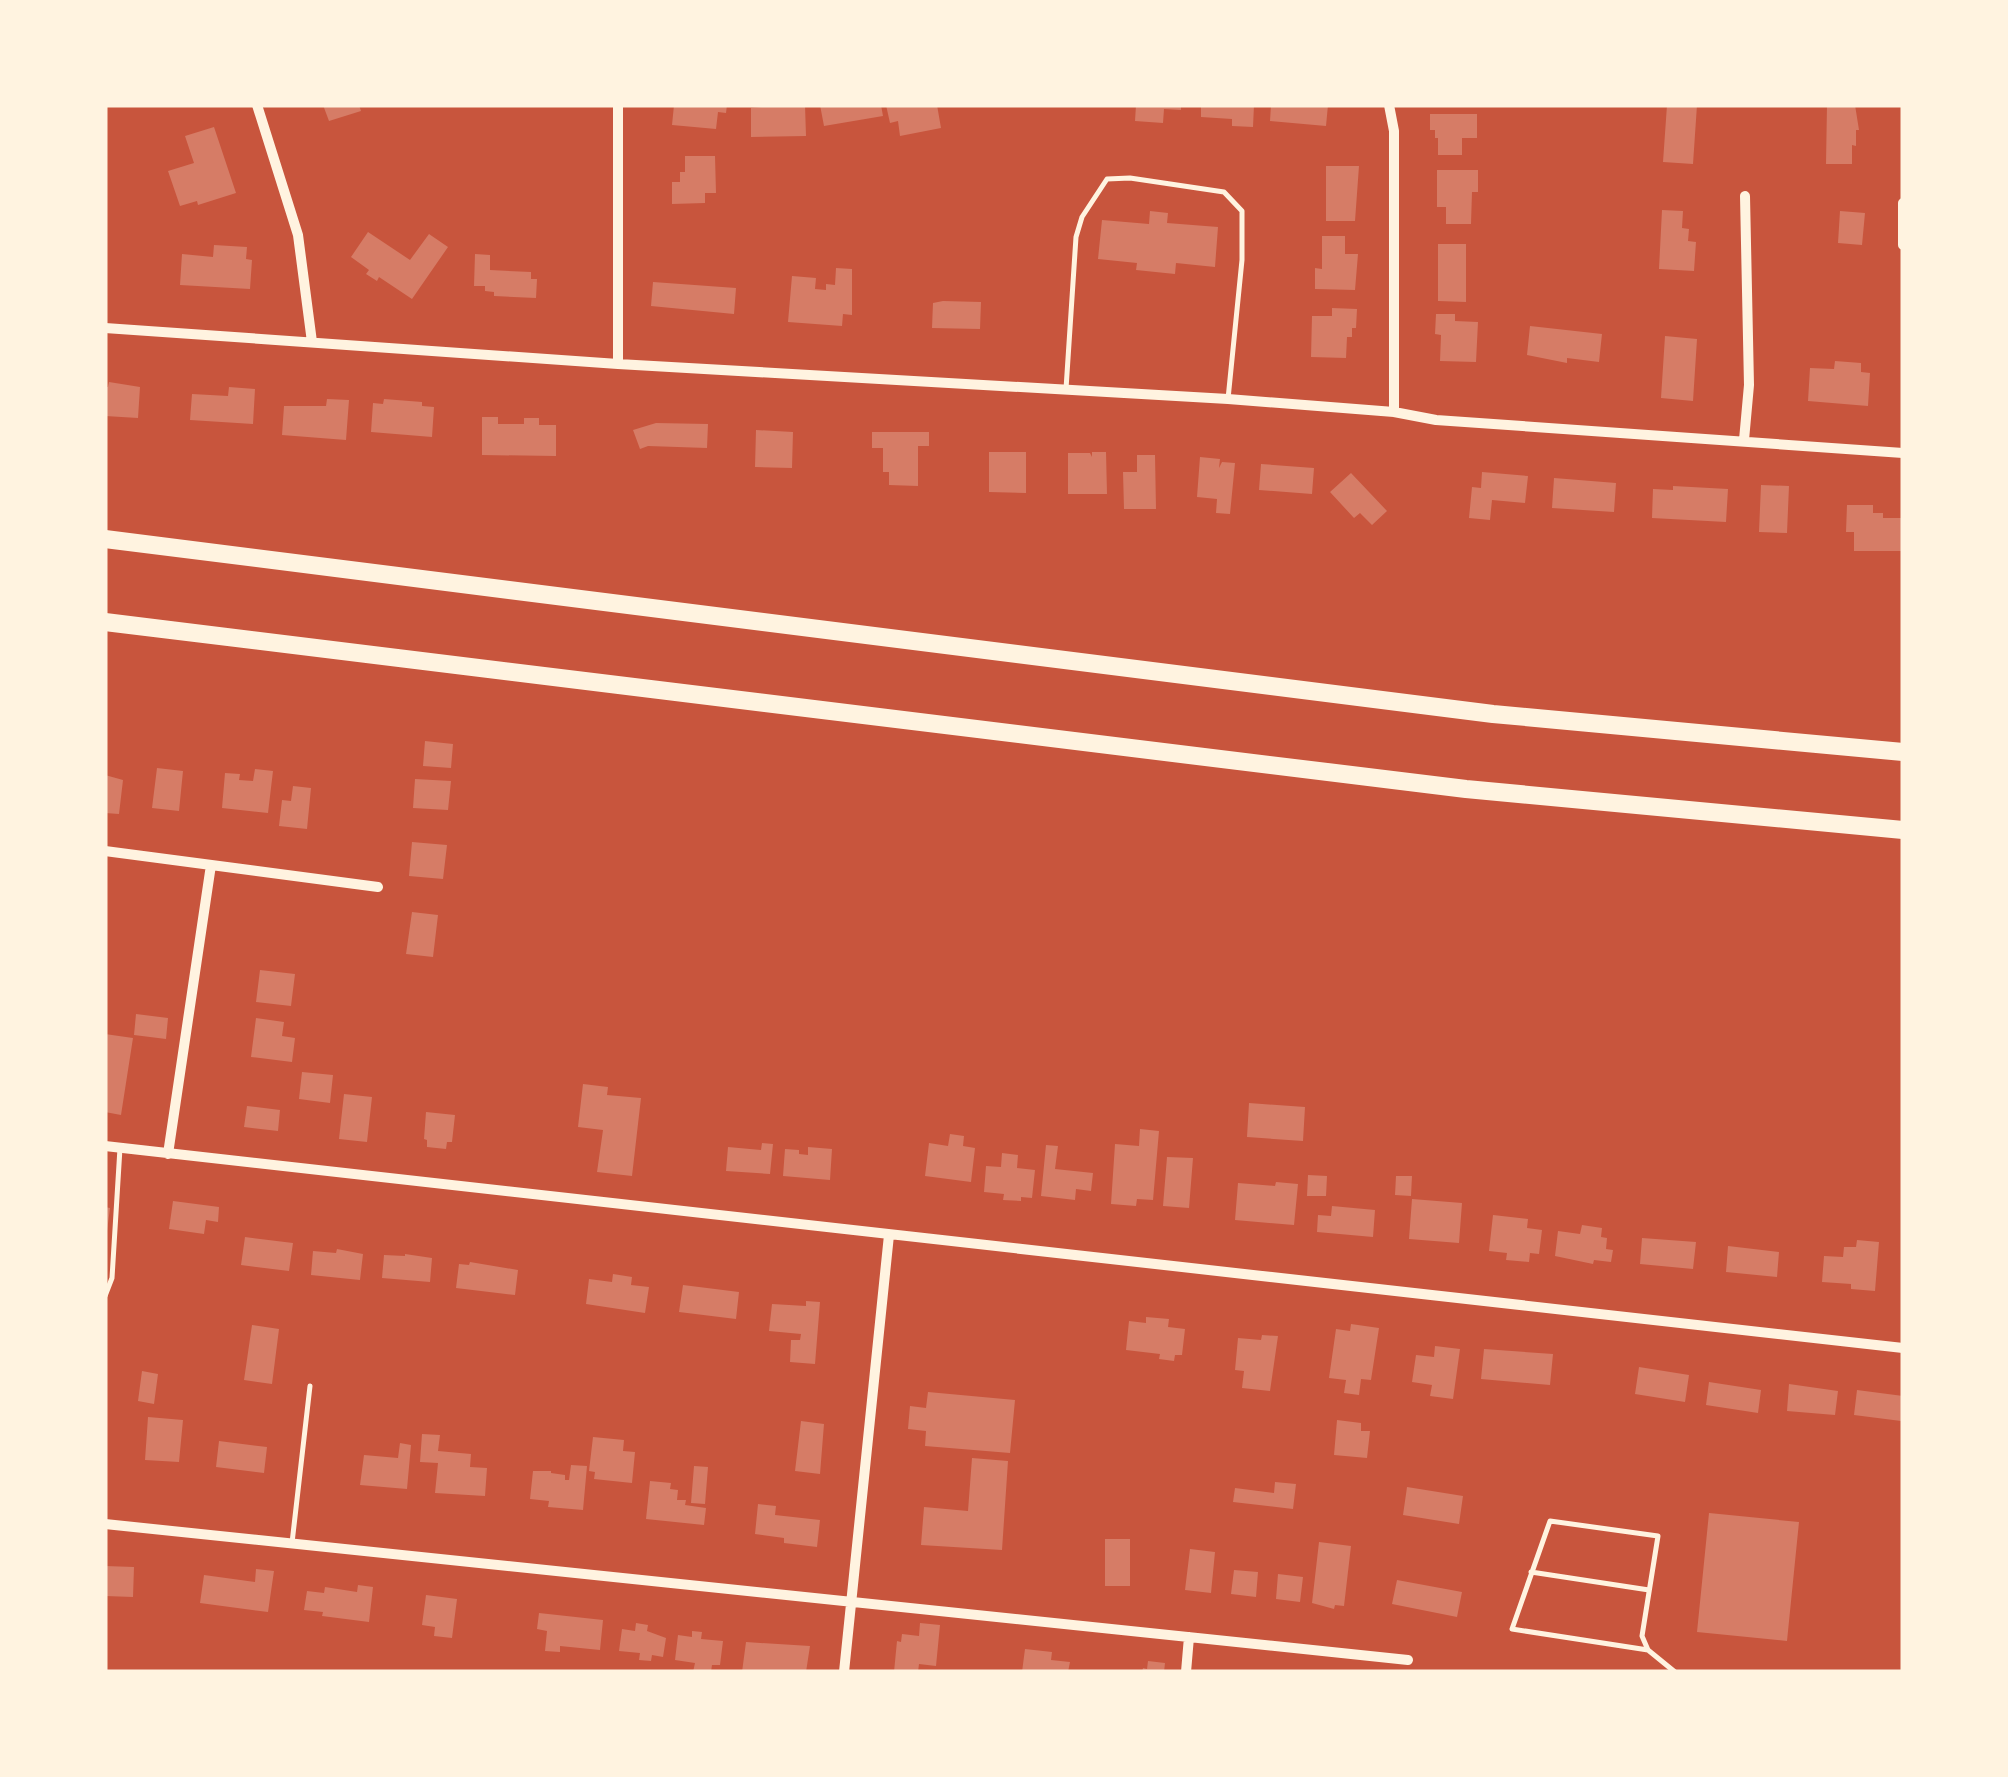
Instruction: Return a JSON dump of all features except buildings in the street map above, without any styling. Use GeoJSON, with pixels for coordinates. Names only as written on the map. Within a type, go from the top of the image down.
{"type":"FeatureCollection","features":[{"type":"Feature","properties":{"kind":"highway"},"geometry":{"type":"LineString","coordinates":[[105,539],[1474,712],[1903,752]]}},
{"type":"Feature","properties":{"kind":"highway"},"geometry":{"type":"LineString","coordinates":[[105,622],[1466,789],[1903,830]]}},
{"type":"Feature","properties":{"kind":"street"},"geometry":{"type":"LineString","coordinates":[[257,105],[298,235],[312,342]]}},
{"type":"Feature","properties":{"kind":"street"},"geometry":{"type":"LineString","coordinates":[[618,105],[618,364]]}},
{"type":"Feature","properties":{"kind":"street"},"geometry":{"type":"LineString","coordinates":[[1389,105],[1394,131],[1394,412]]}},
{"type":"Feature","properties":{"kind":"street"},"geometry":{"type":"LineString","coordinates":[[1744,440],[1749,385],[1745,196]]}},
{"type":"Feature","properties":{"kind":"street"},"geometry":{"type":"LineString","coordinates":[[1903,203],[1903,245]]}},
{"type":"Feature","properties":{"kind":"street"},"geometry":{"type":"LineString","coordinates":[[105,328],[618,364],[1228,399],[1394,412],[1436,420],[1903,454]]}},
{"type":"Feature","properties":{"kind":"street"},"geometry":{"type":"LineString","coordinates":[[105,851],[378,887]]}},
{"type":"Feature","properties":{"kind":"street"},"geometry":{"type":"LineString","coordinates":[[168,1154],[211,865]]}},
{"type":"Feature","properties":{"kind":"street"},"geometry":{"type":"LineString","coordinates":[[105,1146],[1903,1348]]}},
{"type":"Feature","properties":{"kind":"street"},"geometry":{"type":"LineString","coordinates":[[844,1672],[889,1234]]}},
{"type":"Feature","properties":{"kind":"street"},"geometry":{"type":"LineString","coordinates":[[105,1524],[1408,1660]]}},
{"type":"Feature","properties":{"kind":"street"},"geometry":{"type":"LineString","coordinates":[[1186,1672],[1189,1637]]}},
{"type":"Feature","properties":{"kind":"lane"},"geometry":{"type":"LineString","coordinates":[[1066,389],[1073,260],[1082,217],[1107,179],[1130,178],[1224,192],[1242,211],[1243,248],[1228,399]]}},
{"type":"Feature","properties":{"kind":"lane"},"geometry":{"type":"LineString","coordinates":[[105,1296],[112,1278],[120,1148]]}},
{"type":"Feature","properties":{"kind":"lane"},"geometry":{"type":"LineString","coordinates":[[292,1544],[310,1386]]}},
{"type":"Feature","properties":{"kind":"lane"},"geometry":{"type":"LineString","coordinates":[[1648,1650],[1512,1629],[1550,1520],[1658,1536],[1642,1636],[1648,1650],[1675,1672]]}},
{"type":"Feature","properties":{"kind":"lane"},"geometry":{"type":"LineString","coordinates":[[1532,1572],[1649,1590]]}}]}
